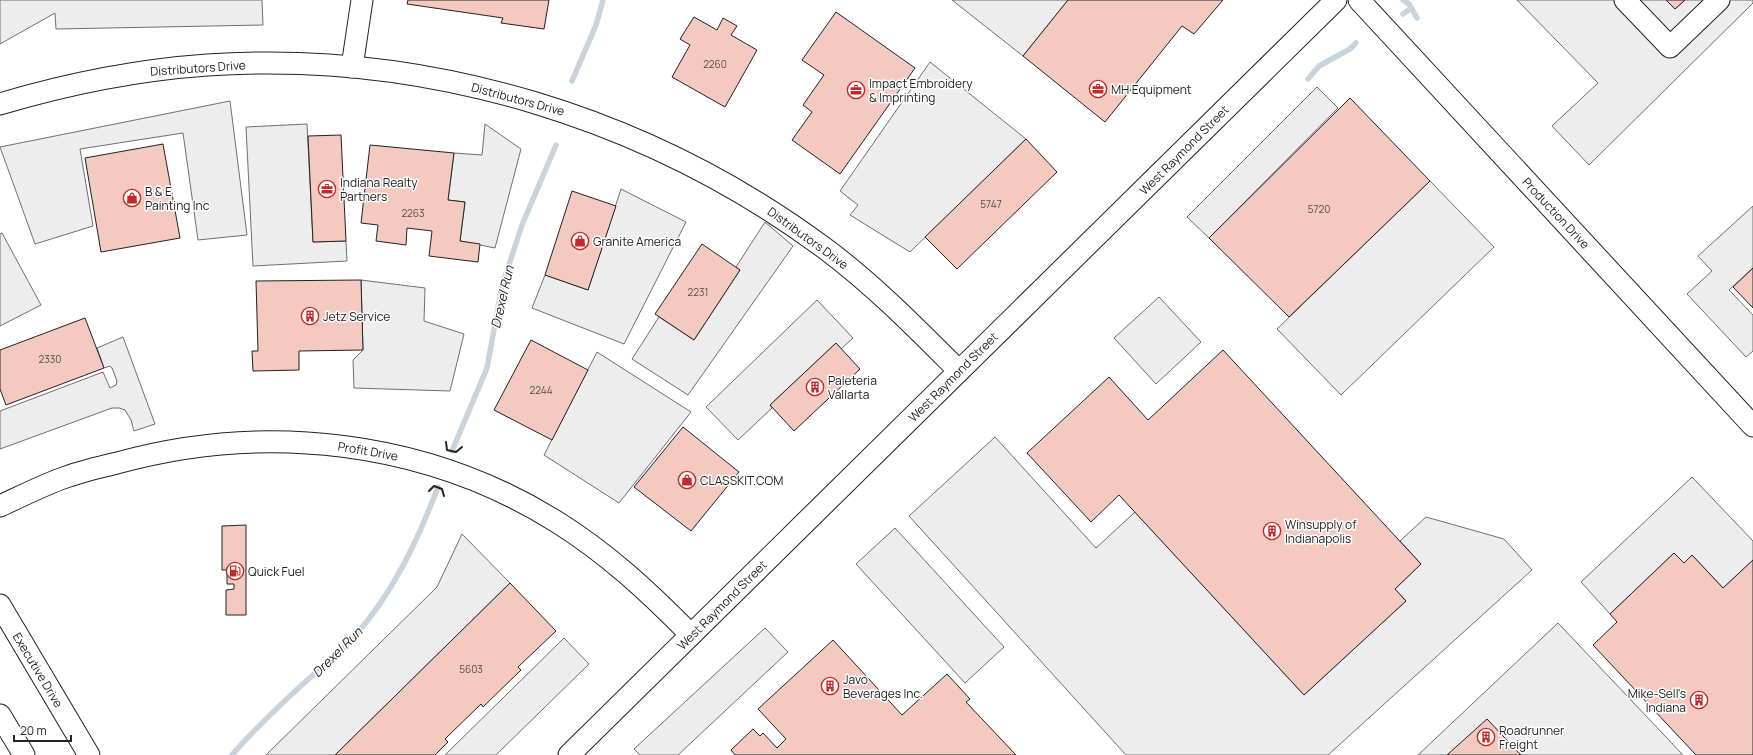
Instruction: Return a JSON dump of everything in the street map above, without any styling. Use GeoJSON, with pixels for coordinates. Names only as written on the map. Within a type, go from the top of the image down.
{"type":"FeatureCollection","features":[{"type":"Feature","properties":{"kind":"street"},"geometry":{"type":"LineString","coordinates":[[352,67],[362,0]]}},
{"type":"Feature","properties":{"kind":"street","name":"West Raymond Street"},"geometry":{"type":"LineString","coordinates":[[569,755],[1336,0]]}},
{"type":"Feature","properties":{"kind":"street","name":"Production Drive"},"geometry":{"type":"LineString","coordinates":[[1359,0],[1753,426]]}},
{"type":"Feature","properties":{"kind":"street"},"geometry":{"type":"LineString","coordinates":[[1625,0],[1670,46],[1719,0]]}},
{"type":"Feature","properties":{"kind":"street","name":"Distributors Drive"},"geometry":{"type":"LineString","coordinates":[[0,104],[36,94],[130,74],[207,65],[280,64],[352,67],[438,79],[514,96],[569,113],[624,134],[694,166],[778,215],[834,255],[890,302],[959,371]]}},
{"type":"Feature","properties":{"kind":"street","name":"Profit Drive"},"geometry":{"type":"LineString","coordinates":[[0,506],[66,476],[153,453],[213,444],[266,441],[317,443],[394,455],[493,488],[539,511],[580,537],[617,565],[648,591],[691,635]]}},
{"type":"Feature","properties":{"kind":"street","name":"Executive Drive"},"geometry":{"type":"LineString","coordinates":[[0,605],[89,755]]}},
{"type":"Feature","properties":{"kind":"street"},"geometry":{"type":"LineString","coordinates":[[0,715],[24,755]]}},
{"type":"Feature","properties":{"kind":"shaded area"},"geometry":{"type":"Polygon","coordinates":[[[0,0],[262,0],[263,25],[56,29],[55,13],[0,44],[0,0]]]}},
{"type":"Feature","properties":{"kind":"shaded area"},"geometry":{"type":"Polygon","coordinates":[[[952,0],[1068,0],[1023,56],[952,0]]]}},
{"type":"Feature","properties":{"kind":"shaded area"},"geometry":{"type":"Polygon","coordinates":[[[1517,0],[1666,0],[1675,9],[1685,0],[1753,0],[1753,3],[1589,165],[1552,126],[1598,83],[1517,0]]]}},
{"type":"Feature","properties":{"kind":"shaded area"},"geometry":{"type":"Polygon","coordinates":[[[930,62],[1026,139],[910,252],[850,215],[858,205],[840,191],[930,62]]]}},
{"type":"Feature","properties":{"kind":"shaded area"},"geometry":{"type":"Polygon","coordinates":[[[1317,87],[1338,108],[1209,238],[1187,217],[1317,87]]]}},
{"type":"Feature","properties":{"kind":"shaded area"},"geometry":{"type":"Polygon","coordinates":[[[230,101],[247,235],[198,240],[183,133],[80,149],[93,226],[35,244],[0,147],[230,101]]]}},
{"type":"Feature","properties":{"kind":"shaded area"},"geometry":{"type":"Polygon","coordinates":[[[307,124],[313,242],[346,241],[347,261],[253,266],[246,127],[307,124]]]}},
{"type":"Feature","properties":{"kind":"shaded area"},"geometry":{"type":"Polygon","coordinates":[[[485,124],[521,149],[495,248],[460,241],[465,202],[448,200],[454,153],[482,155],[485,124]]]}},
{"type":"Feature","properties":{"kind":"shaded area"},"geometry":{"type":"Polygon","coordinates":[[[1430,181],[1494,247],[1341,395],[1277,329],[1430,181]]]}},
{"type":"Feature","properties":{"kind":"shaded area"},"geometry":{"type":"Polygon","coordinates":[[[621,189],[686,222],[624,344],[532,308],[545,275],[588,290],[621,189]]]}},
{"type":"Feature","properties":{"kind":"shaded area"},"geometry":{"type":"Polygon","coordinates":[[[1753,206],[1753,268],[1729,290],[1753,315],[1753,351],[1746,357],[1687,294],[1712,271],[1698,256],[1753,206]]]}},
{"type":"Feature","properties":{"kind":"shaded area"},"geometry":{"type":"Polygon","coordinates":[[[765,222],[793,246],[688,395],[632,359],[659,317],[694,340],[740,270],[736,267],[765,222]]]}},
{"type":"Feature","properties":{"kind":"shaded area"},"geometry":{"type":"Polygon","coordinates":[[[2,233],[41,305],[0,326],[0,234],[2,233]]]}},
{"type":"Feature","properties":{"kind":"shaded area"},"geometry":{"type":"Polygon","coordinates":[[[361,280],[425,288],[424,321],[464,334],[450,391],[354,388],[353,360],[363,350],[361,280]]]}},
{"type":"Feature","properties":{"kind":"shaded area"},"geometry":{"type":"Polygon","coordinates":[[[1159,297],[1201,342],[1156,384],[1114,338],[1159,297]]]}},
{"type":"Feature","properties":{"kind":"shaded area"},"geometry":{"type":"Polygon","coordinates":[[[817,300],[853,338],[841,349],[836,343],[770,405],[772,408],[738,440],[706,407],[817,300]]]}},
{"type":"Feature","properties":{"kind":"shaded area"},"geometry":{"type":"Polygon","coordinates":[[[123,337],[155,424],[134,431],[131,420],[125,410],[112,408],[0,449],[0,411],[103,372],[110,388],[116,385],[117,381],[112,368],[110,366],[104,368],[97,348],[123,337]]]}},
{"type":"Feature","properties":{"kind":"shaded area"},"geometry":{"type":"Polygon","coordinates":[[[597,352],[691,412],[619,503],[544,455],[597,352]]]}},
{"type":"Feature","properties":{"kind":"shaded area"},"geometry":{"type":"Polygon","coordinates":[[[995,437],[1096,548],[1135,512],[1304,695],[1406,601],[1395,589],[1421,564],[1400,541],[1426,517],[1504,539],[1532,570],[1328,755],[1126,755],[909,516],[995,437]]]}},
{"type":"Feature","properties":{"kind":"shaded area"},"geometry":{"type":"Polygon","coordinates":[[[1692,477],[1753,541],[1753,560],[1723,588],[1692,555],[1684,563],[1674,553],[1610,614],[1581,582],[1692,477]]]}},
{"type":"Feature","properties":{"kind":"shaded area"},"geometry":{"type":"Polygon","coordinates":[[[895,528],[1004,647],[965,683],[856,564],[895,528]]]}},
{"type":"Feature","properties":{"kind":"shaded area"},"geometry":{"type":"Polygon","coordinates":[[[462,534],[510,583],[335,755],[266,755],[437,587],[462,534]]]}},
{"type":"Feature","properties":{"kind":"shaded area"},"geometry":{"type":"Polygon","coordinates":[[[1558,623],[1683,755],[1418,755],[1558,623]]]}},
{"type":"Feature","properties":{"kind":"shaded area"},"geometry":{"type":"Polygon","coordinates":[[[765,628],[788,652],[678,755],[640,755],[634,749],[765,628]]]}},
{"type":"Feature","properties":{"kind":"shaded area"},"geometry":{"type":"Polygon","coordinates":[[[564,638],[589,664],[496,755],[445,755],[564,638]]]}},
{"type":"Feature","properties":{"kind":"building"},"geometry":{"type":"Polygon","coordinates":[[[408,0],[549,0],[544,29],[501,23],[503,18],[407,4],[408,0]]]}},
{"type":"Feature","properties":{"kind":"building","name":"MH Equipment"},"geometry":{"type":"Polygon","coordinates":[[[1068,0],[1223,0],[1194,34],[1182,26],[1105,122],[1023,56],[1068,0]]]}},
{"type":"Feature","properties":{"kind":"building"},"geometry":{"type":"Polygon","coordinates":[[[1666,0],[1685,0],[1675,9],[1666,0]]]}},
{"type":"Feature","properties":{"kind":"building","name":"Impact Embroidery & Imprinting"},"geometry":{"type":"Polygon","coordinates":[[[836,12],[915,68],[840,174],[792,140],[812,112],[803,105],[824,75],[802,60],[836,12]]]}},
{"type":"Feature","properties":{"kind":"building"},"geometry":{"type":"Polygon","coordinates":[[[694,17],[717,30],[723,18],[737,26],[731,35],[757,50],[725,107],[672,77],[690,45],[680,39],[694,17]]]}},
{"type":"Feature","properties":{"kind":"building"},"geometry":{"type":"Polygon","coordinates":[[[1350,98],[1430,181],[1289,317],[1209,238],[1350,98]]]}},
{"type":"Feature","properties":{"kind":"building","name":"Indiana Realty Partners"},"geometry":{"type":"Polygon","coordinates":[[[341,135],[346,241],[313,242],[308,136],[341,135]]]}},
{"type":"Feature","properties":{"kind":"building"},"geometry":{"type":"Polygon","coordinates":[[[1026,139],[1057,172],[957,269],[925,237],[1026,139]]]}},
{"type":"Feature","properties":{"kind":"building","name":"B & E Painting Inc"},"geometry":{"type":"Polygon","coordinates":[[[163,144],[180,238],[101,252],[85,158],[163,144]]]}},
{"type":"Feature","properties":{"kind":"building"},"geometry":{"type":"Polygon","coordinates":[[[370,145],[454,153],[448,200],[465,202],[460,241],[480,244],[478,262],[429,256],[432,231],[407,228],[406,245],[376,241],[378,225],[361,223],[370,145]]]}},
{"type":"Feature","properties":{"kind":"building","name":"Granite America"},"geometry":{"type":"Polygon","coordinates":[[[572,191],[616,206],[588,290],[545,275],[572,191]]]}},
{"type":"Feature","properties":{"kind":"building"},"geometry":{"type":"Polygon","coordinates":[[[702,244],[740,270],[694,340],[655,314],[702,244]]]}},
{"type":"Feature","properties":{"kind":"building"},"geometry":{"type":"Polygon","coordinates":[[[1753,268],[1753,308],[1733,287],[1753,268]]]}},
{"type":"Feature","properties":{"kind":"building","name":"Jetz Service"},"geometry":{"type":"Polygon","coordinates":[[[361,280],[363,350],[299,351],[299,370],[253,371],[252,351],[258,351],[256,281],[361,280]]]}},
{"type":"Feature","properties":{"kind":"building"},"geometry":{"type":"Polygon","coordinates":[[[85,318],[104,368],[6,405],[0,389],[0,350],[85,318]]]}},
{"type":"Feature","properties":{"kind":"building"},"geometry":{"type":"Polygon","coordinates":[[[531,340],[588,370],[552,440],[494,410],[531,340]]]}},
{"type":"Feature","properties":{"kind":"building","name":"Paleteria Vallarta"},"geometry":{"type":"Polygon","coordinates":[[[836,343],[860,369],[794,431],[770,405],[836,343]]]}},
{"type":"Feature","properties":{"kind":"building","name":"Winsupply of Indianapolis"},"geometry":{"type":"Polygon","coordinates":[[[1223,350],[1421,564],[1395,589],[1406,601],[1304,695],[1119,495],[1091,522],[1027,453],[1109,377],[1148,420],[1223,350]]]}},
{"type":"Feature","properties":{"kind":"building","name":"CLASSKIT.COM"},"geometry":{"type":"Polygon","coordinates":[[[683,427],[739,472],[691,531],[634,487],[683,427]]]}},
{"type":"Feature","properties":{"kind":"building"},"geometry":{"type":"Polygon","coordinates":[[[246,525],[246,615],[226,615],[226,590],[234,589],[234,584],[227,584],[227,570],[222,570],[222,526],[246,525]]]}},
{"type":"Feature","properties":{"kind":"building","name":"Mike-Sell's Indiana"},"geometry":{"type":"Polygon","coordinates":[[[1674,553],[1684,563],[1692,555],[1723,588],[1753,560],[1753,755],[1696,755],[1593,645],[1617,622],[1610,614],[1674,553]]]}},
{"type":"Feature","properties":{"kind":"building"},"geometry":{"type":"Polygon","coordinates":[[[510,583],[556,631],[518,667],[521,670],[483,707],[481,704],[445,739],[448,742],[435,755],[335,755],[510,583]]]}},
{"type":"Feature","properties":{"kind":"building","name":"Javo Beverages Inc."},"geometry":{"type":"Polygon","coordinates":[[[833,640],[902,715],[947,674],[970,699],[966,702],[1016,755],[735,755],[731,750],[753,729],[760,736],[763,733],[777,748],[786,739],[758,709],[833,640]]]}},
{"type":"Feature","properties":{"kind":"building","name":"Roadrunner Freight"},"geometry":{"type":"Polygon","coordinates":[[[1487,719],[1521,755],[1447,755],[1487,719]]]}},
{"type":"Feature","properties":{"kind":"waterway","name":"Drexel Run"},"geometry":{"type":"LineString","coordinates":[[572,81],[596,25],[603,0]]}},
{"type":"Feature","properties":{"kind":"waterway"},"geometry":{"type":"LineString","coordinates":[[1403,0],[1409,4],[1417,18]]}},
{"type":"Feature","properties":{"kind":"waterway"},"geometry":{"type":"LineString","coordinates":[[1403,14],[1410,9]]}},
{"type":"Feature","properties":{"kind":"waterway"},"geometry":{"type":"LineString","coordinates":[[1308,79],[1319,66],[1350,49],[1356,43]]}},
{"type":"Feature","properties":{"kind":"waterway","name":"Drexel Run"},"geometry":{"type":"LineString","coordinates":[[452,451],[487,368],[502,286],[522,225],[556,145]]}},
{"type":"Feature","properties":{"kind":"waterway","name":"Drexel Run"},"geometry":{"type":"LineString","coordinates":[[232,755],[282,703],[345,647],[368,620],[381,603],[403,566],[422,527],[438,487]]}},
{"type":"Feature","properties":{"kind":"wall"},"geometry":{"type":"LineString","coordinates":[[446,442],[447,450],[456,452],[462,447]]}},
{"type":"Feature","properties":{"kind":"wall"},"geometry":{"type":"LineString","coordinates":[[429,491],[434,486],[442,489],[444,496]]}},
{"type":"Feature","properties":{"kind":"place","name":"MH Equipment"},"geometry":{"type":"Point","coordinates":[1098,89]}},
{"type":"Feature","properties":{"kind":"place","name":"Impact Embroidery & Imprinting"},"geometry":{"type":"Point","coordinates":[856,90]}},
{"type":"Feature","properties":{"kind":"place","name":"Indiana Realty Partners"},"geometry":{"type":"Point","coordinates":[327,189]}},
{"type":"Feature","properties":{"kind":"place","name":"B & E Painting Inc"},"geometry":{"type":"Point","coordinates":[132,198]}},
{"type":"Feature","properties":{"kind":"place","name":"Granite America"},"geometry":{"type":"Point","coordinates":[580,241]}},
{"type":"Feature","properties":{"kind":"place","name":"Jetz Service"},"geometry":{"type":"Point","coordinates":[310,316]}},
{"type":"Feature","properties":{"kind":"place","name":"Paleteria Vallarta"},"geometry":{"type":"Point","coordinates":[815,387]}},
{"type":"Feature","properties":{"kind":"place","name":"CLASSKIT.COM"},"geometry":{"type":"Point","coordinates":[687,480]}},
{"type":"Feature","properties":{"kind":"place","name":"Winsupply of Indianapolis"},"geometry":{"type":"Point","coordinates":[1272,531]}},
{"type":"Feature","properties":{"kind":"place","name":"Quick Fuel"},"geometry":{"type":"Point","coordinates":[235,571]}},
{"type":"Feature","properties":{"kind":"place","name":"Javo Beverages Inc."},"geometry":{"type":"Point","coordinates":[830,686]}},
{"type":"Feature","properties":{"kind":"place","name":"Mike-Sell's Indiana"},"geometry":{"type":"Point","coordinates":[1699,700]}},
{"type":"Feature","properties":{"kind":"place","name":"Roadrunner Freight"},"geometry":{"type":"Point","coordinates":[1486,737]}}]}
